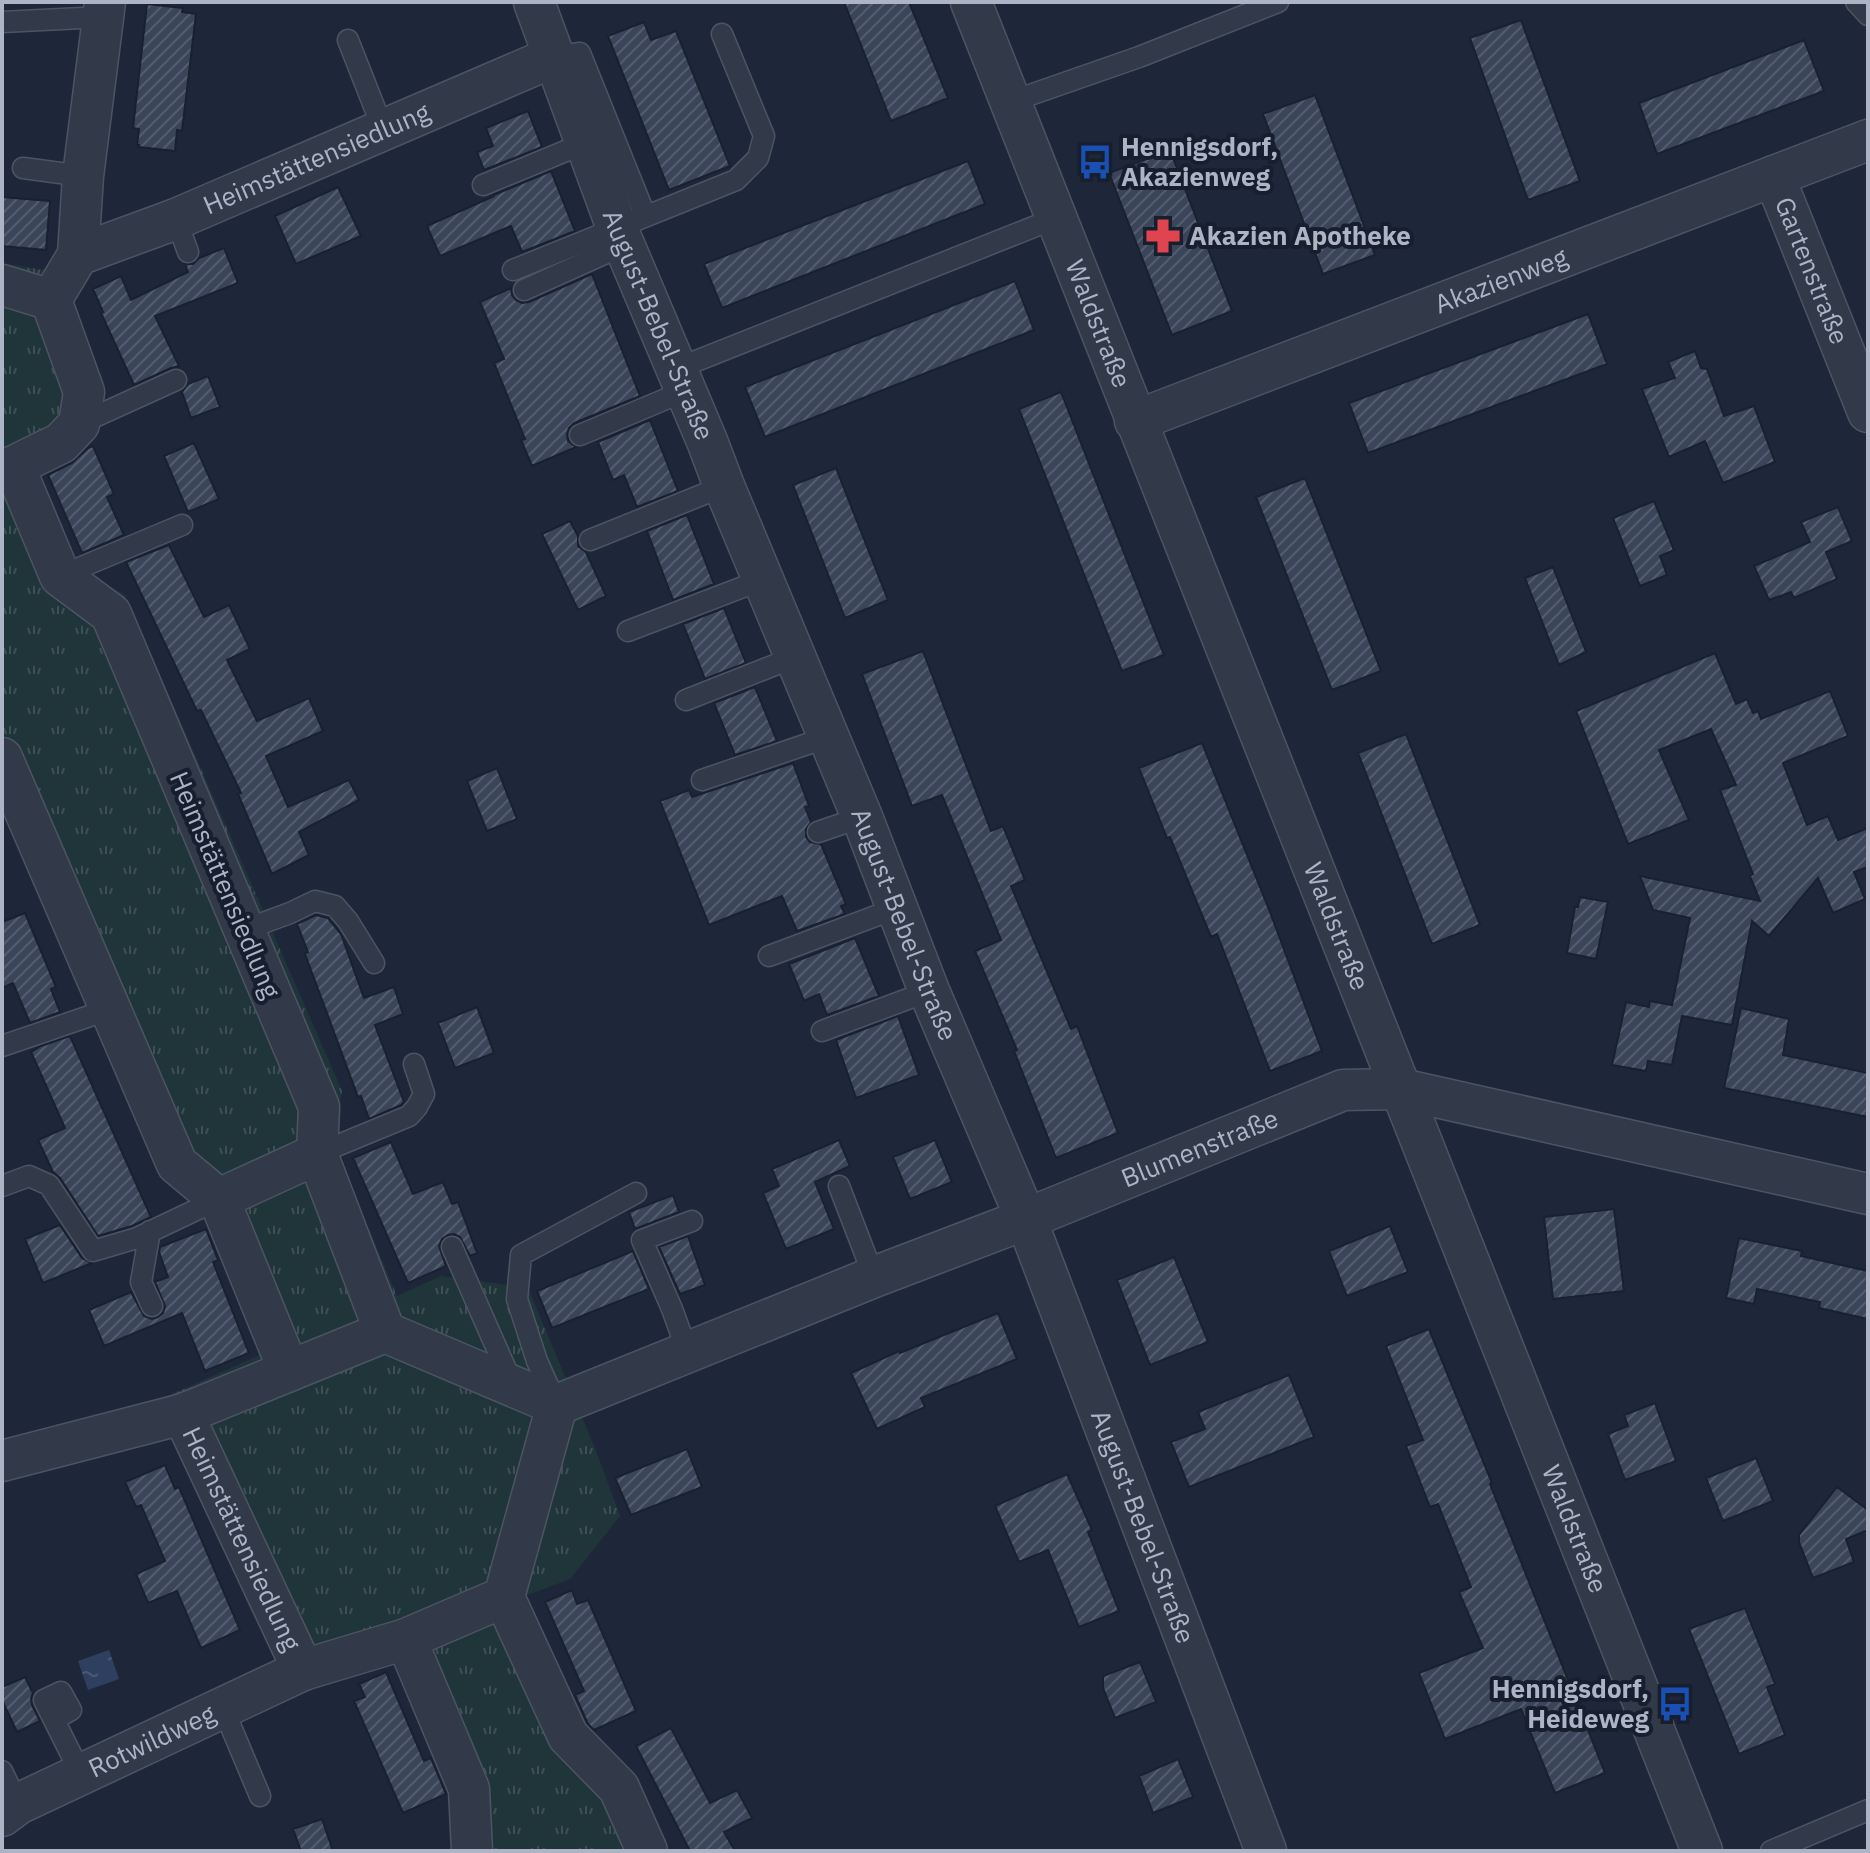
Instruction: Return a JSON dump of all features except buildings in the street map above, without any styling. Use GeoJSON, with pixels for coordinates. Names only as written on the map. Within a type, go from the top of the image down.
{"type":"FeatureCollection","features":[{"type":"Feature","properties":{"kind":"street","name":"August-Bebel-Straße"},"geometry":{"type":"LineString","coordinates":[[534,2],[585,143],[629,229],[681,380],[862,817],[929,991],[1026,1219],[1266,1851]]}},
{"type":"Feature","properties":{"kind":"street","name":"Waldstraße"},"geometry":{"type":"LineString","coordinates":[[971,2],[1702,1851]]}},
{"type":"Feature","properties":{"kind":"street"},"geometry":{"type":"LineString","coordinates":[[51,300],[78,255],[83,176],[103,10]]}},
{"type":"Feature","properties":{"kind":"street","name":"Heimstättensiedlung"},"geometry":{"type":"LineString","coordinates":[[78,255],[182,236],[383,129],[553,57]]}},
{"type":"Feature","properties":{"kind":"street","name":"Akazienweg"},"geometry":{"type":"LineString","coordinates":[[1135,421],[1868,140]]}},
{"type":"Feature","properties":{"kind":"street","name":"Gartenstraße"},"geometry":{"type":"LineString","coordinates":[[1774,176],[1868,412]]}},
{"type":"Feature","properties":{"kind":"street"},"geometry":{"type":"LineString","coordinates":[[2,285],[51,300]]}},
{"type":"Feature","properties":{"kind":"street"},"geometry":{"type":"LineString","coordinates":[[51,300],[84,392],[79,424],[61,443],[8,468],[60,576]]}},
{"type":"Feature","properties":{"kind":"street","name":"Heimstättensiedlung"},"geometry":{"type":"LineString","coordinates":[[60,576],[111,614],[319,1107],[317,1154],[385,1332],[183,1414],[303,1670],[406,1639],[504,1597]]}},
{"type":"Feature","properties":{"kind":"street"},"geometry":{"type":"LineString","coordinates":[[2,758],[177,1164],[219,1199],[289,1371]]}},
{"type":"Feature","properties":{"kind":"street","name":"Blumenstraße"},"geometry":{"type":"LineString","coordinates":[[557,1405],[1343,1090],[1401,1089],[1868,1194]]}},
{"type":"Feature","properties":{"kind":"street"},"geometry":{"type":"LineString","coordinates":[[219,1199],[317,1154]]}},
{"type":"Feature","properties":{"kind":"street"},"geometry":{"type":"LineString","coordinates":[[385,1332],[557,1405],[504,1597],[568,1736],[619,1788],[647,1851]]}},
{"type":"Feature","properties":{"kind":"street"},"geometry":{"type":"LineString","coordinates":[[2,1461],[183,1414]]}},
{"type":"Feature","properties":{"kind":"street"},"geometry":{"type":"LineString","coordinates":[[406,1639],[469,1789],[472,1851]]}},
{"type":"Feature","properties":{"kind":"street","name":"Rotwildweg"},"geometry":{"type":"LineString","coordinates":[[7,1797],[81,1774],[303,1670]]}},
{"type":"Feature","properties":{"kind":"lane"},"geometry":{"type":"LineString","coordinates":[[1010,102],[1139,57],[1278,2]]}},
{"type":"Feature","properties":{"kind":"lane"},"geometry":{"type":"LineString","coordinates":[[1856,2],[1868,15]]}},
{"type":"Feature","properties":{"kind":"lane"},"geometry":{"type":"LineString","coordinates":[[2,22],[103,10]]}},
{"type":"Feature","properties":{"kind":"lane"},"geometry":{"type":"LineString","coordinates":[[513,270],[629,229],[736,180],[758,158],[764,136],[722,34]]}},
{"type":"Feature","properties":{"kind":"lane"},"geometry":{"type":"LineString","coordinates":[[348,40],[383,129]]}},
{"type":"Feature","properties":{"kind":"lane"},"geometry":{"type":"LineString","coordinates":[[553,57],[580,53],[629,229]]}},
{"type":"Feature","properties":{"kind":"lane"},"geometry":{"type":"LineString","coordinates":[[483,185],[585,143]]}},
{"type":"Feature","properties":{"kind":"lane"},"geometry":{"type":"LineString","coordinates":[[23,168],[83,176]]}},
{"type":"Feature","properties":{"kind":"lane"},"geometry":{"type":"LineString","coordinates":[[580,435],[681,380],[1056,218]]}},
{"type":"Feature","properties":{"kind":"lane"},"geometry":{"type":"LineString","coordinates":[[524,290],[629,229]]}},
{"type":"Feature","properties":{"kind":"lane"},"geometry":{"type":"LineString","coordinates":[[79,424],[176,380]]}},
{"type":"Feature","properties":{"kind":"lane"},"geometry":{"type":"LineString","coordinates":[[590,540],[724,486]]}},
{"type":"Feature","properties":{"kind":"lane"},"geometry":{"type":"LineString","coordinates":[[60,576],[182,525]]}},
{"type":"Feature","properties":{"kind":"lane"},"geometry":{"type":"LineString","coordinates":[[628,631],[764,579]]}},
{"type":"Feature","properties":{"kind":"lane"},"geometry":{"type":"LineString","coordinates":[[686,700],[795,657]]}},
{"type":"Feature","properties":{"kind":"lane"},"geometry":{"type":"LineString","coordinates":[[702,780],[828,737]]}},
{"type":"Feature","properties":{"kind":"lane"},"geometry":{"type":"LineString","coordinates":[[818,832],[862,817]]}},
{"type":"Feature","properties":{"kind":"lane"},"geometry":{"type":"LineString","coordinates":[[244,930],[315,901],[335,906],[374,963]]}},
{"type":"Feature","properties":{"kind":"lane"},"geometry":{"type":"LineString","coordinates":[[769,956],[897,908]]}},
{"type":"Feature","properties":{"kind":"lane"},"geometry":{"type":"LineString","coordinates":[[822,1031],[929,991]]}},
{"type":"Feature","properties":{"kind":"lane"},"geometry":{"type":"LineString","coordinates":[[2,1046],[110,1009]]}},
{"type":"Feature","properties":{"kind":"lane"},"geometry":{"type":"LineString","coordinates":[[317,1154],[409,1116],[424,1094],[414,1064]]}},
{"type":"Feature","properties":{"kind":"lane"},"geometry":{"type":"LineString","coordinates":[[2,1186],[29,1176],[49,1185],[93,1251],[137,1238],[219,1199]]}},
{"type":"Feature","properties":{"kind":"lane"},"geometry":{"type":"LineString","coordinates":[[839,1186],[874,1277]]}},
{"type":"Feature","properties":{"kind":"lane"},"geometry":{"type":"LineString","coordinates":[[557,1405],[537,1361],[517,1299],[521,1255],[636,1193]]}},
{"type":"Feature","properties":{"kind":"lane"},"geometry":{"type":"LineString","coordinates":[[688,1353],[642,1240],[692,1221]]}},
{"type":"Feature","properties":{"kind":"lane"},"geometry":{"type":"LineString","coordinates":[[150,1231],[141,1282],[152,1306]]}},
{"type":"Feature","properties":{"kind":"lane"},"geometry":{"type":"LineString","coordinates":[[452,1247],[514,1387]]}},
{"type":"Feature","properties":{"kind":"lane"},"geometry":{"type":"LineString","coordinates":[[223,1708],[260,1796]]}},
{"type":"Feature","properties":{"kind":"lane"},"geometry":{"type":"LineString","coordinates":[[54,1720],[81,1774]]}},
{"type":"Feature","properties":{"kind":"lane"},"geometry":{"type":"LineString","coordinates":[[1771,1851],[1868,1810]]}},
{"type":"Feature","properties":{"kind":"green space"},"geometry":{"type":"Polygon","coordinates":[[[2,263],[54,272],[100,392],[29,465],[68,563],[125,595],[342,1091],[332,1143],[397,1296],[441,1276],[528,1288],[596,1451],[620,1516],[570,1579],[525,1596],[588,1742],[661,1851],[455,1851],[455,1798],[395,1652],[292,1694],[159,1400],[262,1354],[203,1199],[2,802],[2,263]]]}},
{"type":"Feature","properties":{"kind":"water"},"geometry":{"type":"Polygon","coordinates":[[[109,1650],[119,1679],[88,1690],[78,1661],[109,1650]]]}},
{"type":"Feature","properties":{"kind":"place","name":"Hennigsdorf, Akazienweg"},"geometry":{"type":"Point","coordinates":[1095,162]}},
{"type":"Feature","properties":{"kind":"place","name":"Akazien Apotheke"},"geometry":{"type":"Point","coordinates":[1163,236]}},
{"type":"Feature","properties":{"kind":"place","name":"Hennigsdorf, Heideweg"},"geometry":{"type":"Point","coordinates":[1675,1704]}}]}
